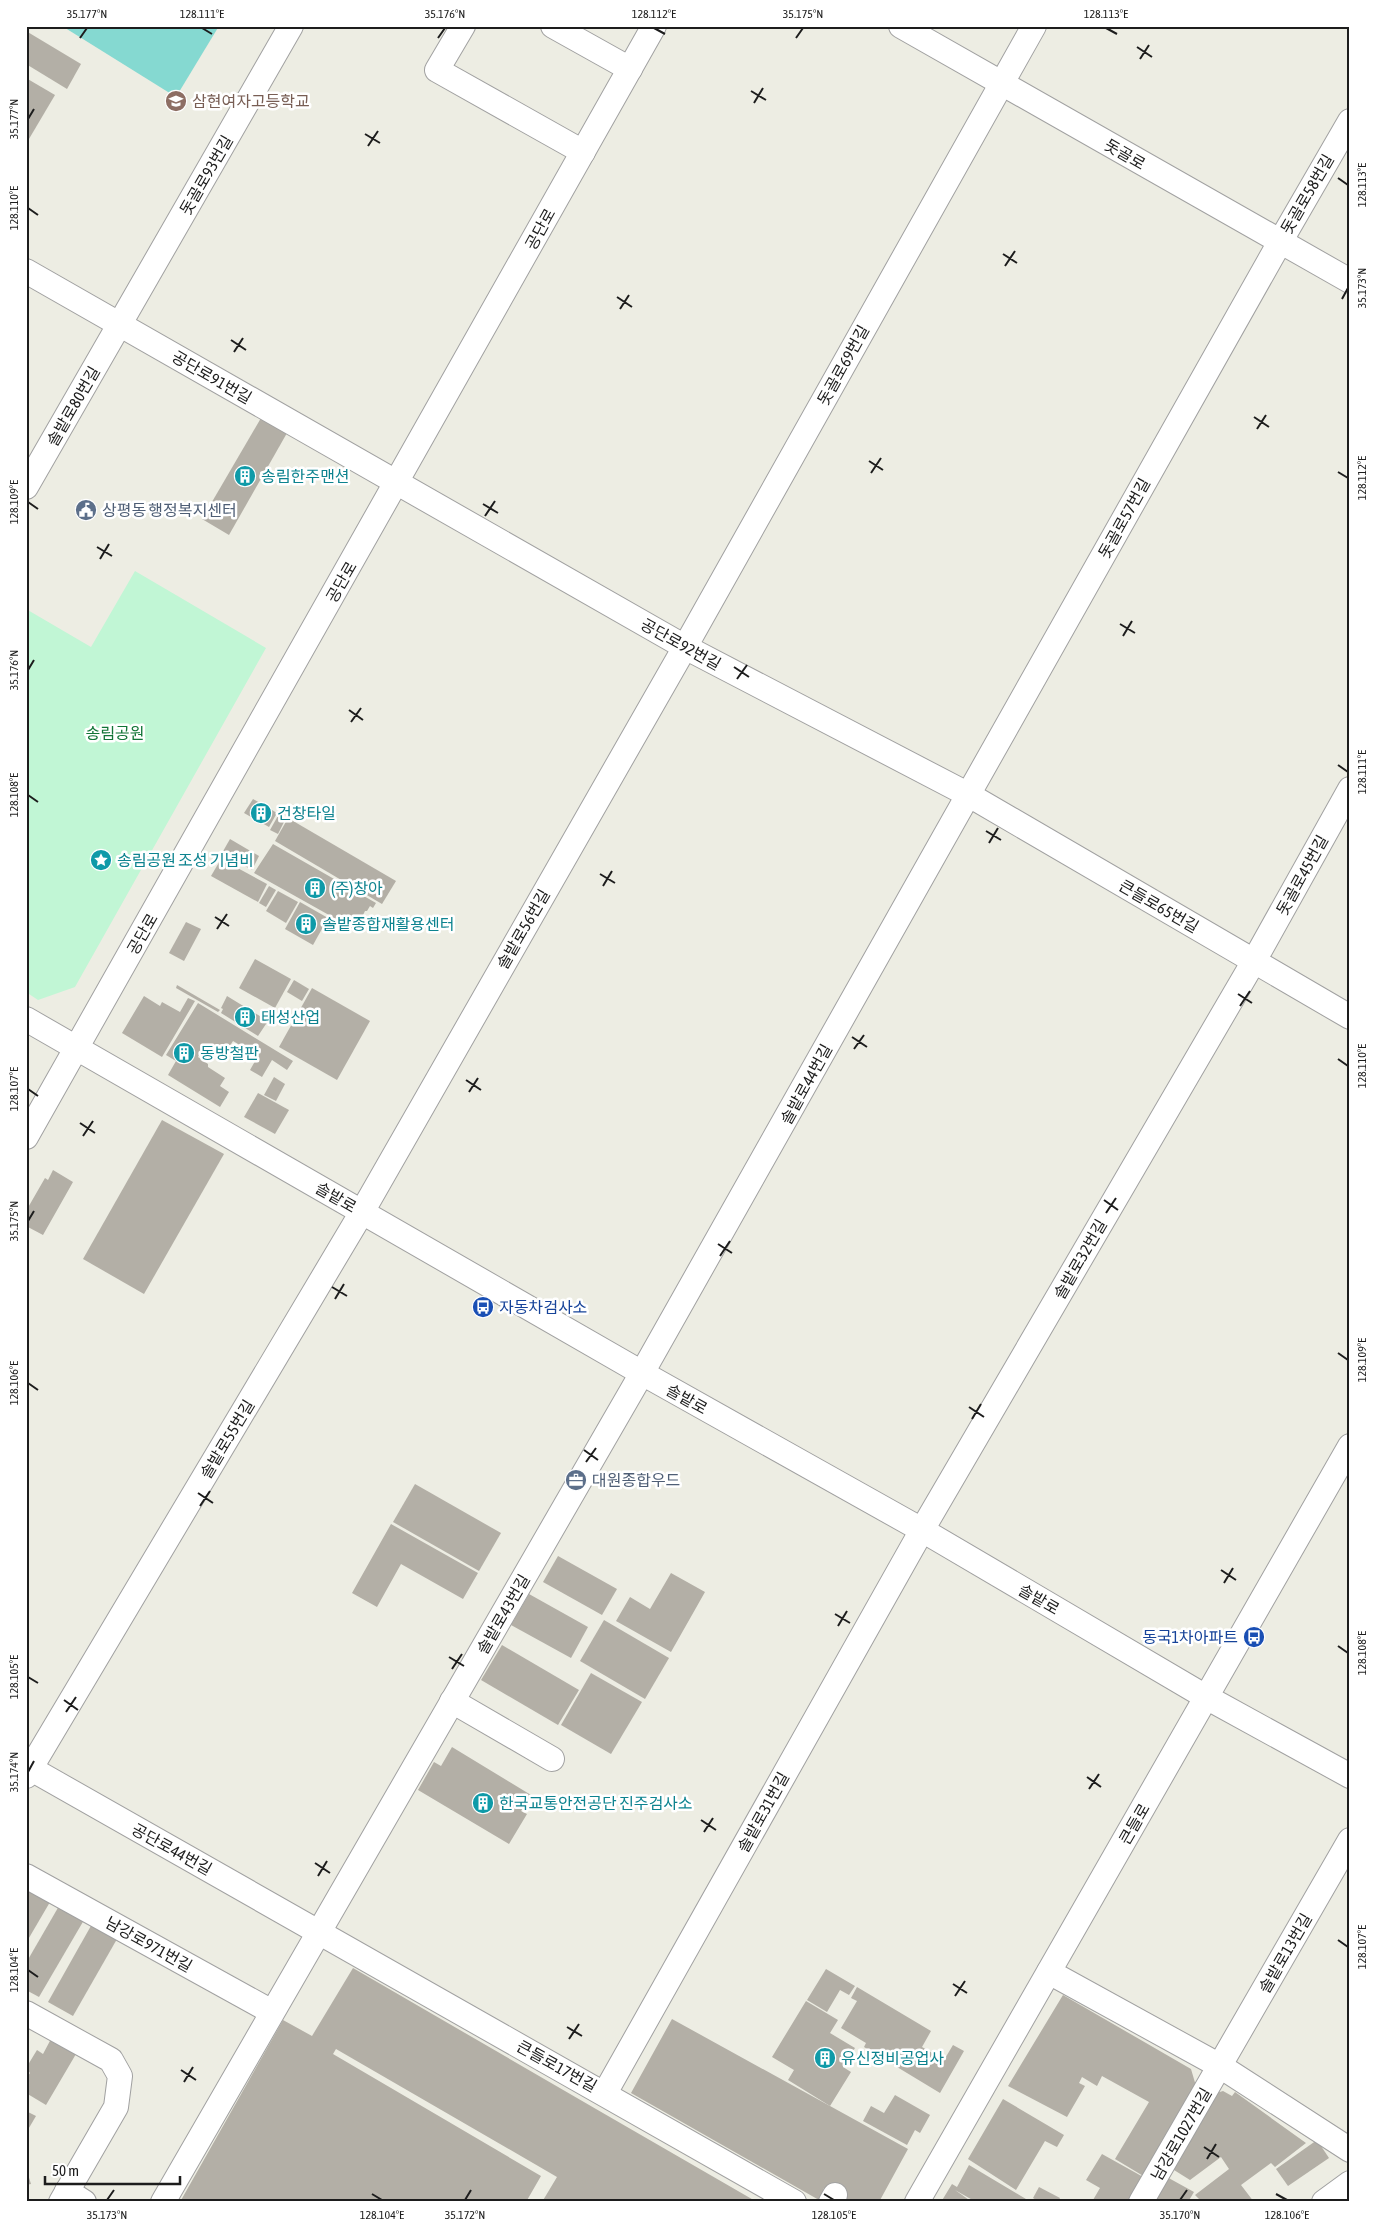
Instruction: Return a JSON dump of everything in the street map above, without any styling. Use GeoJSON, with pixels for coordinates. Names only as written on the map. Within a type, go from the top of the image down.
{"type":"FeatureCollection","features":[{"type":"Feature","properties":{"kind":"street","name":"돗골로93번길"},"geometry":{"type":"LineString","coordinates":[[120,324],[291,26]]}},
{"type":"Feature","properties":{"kind":"street"},"geometry":{"type":"LineString","coordinates":[[463,26],[437,70],[583,152]]}},
{"type":"Feature","properties":{"kind":"street"},"geometry":{"type":"LineString","coordinates":[[553,26],[630,70]]}},
{"type":"Feature","properties":{"kind":"street","name":"공단로"},"geometry":{"type":"LineString","coordinates":[[26,1137],[654,26]]}},
{"type":"Feature","properties":{"kind":"street","name":"돗골로"},"geometry":{"type":"LineString","coordinates":[[901,26],[1350,282]]}},
{"type":"Feature","properties":{"kind":"street","name":"돗골로69번길"},"geometry":{"type":"LineString","coordinates":[[685,647],[1034,26]]}},
{"type":"Feature","properties":{"kind":"street","name":"돗골로58번길"},"geometry":{"type":"LineString","coordinates":[[1280,242],[1350,121]]}},
{"type":"Feature","properties":{"kind":"street","name":"돗골로57번길"},"geometry":{"type":"LineString","coordinates":[[969,795],[1280,242]]}},
{"type":"Feature","properties":{"kind":"street","name":"공단로91번길"},"geometry":{"type":"LineString","coordinates":[[26,271],[397,483]]}},
{"type":"Feature","properties":{"kind":"street","name":"솔밭로80번길"},"geometry":{"type":"LineString","coordinates":[[26,487],[120,324]]}},
{"type":"Feature","properties":{"kind":"street","name":"공단로92번길"},"geometry":{"type":"LineString","coordinates":[[397,483],[685,647],[969,795]]}},
{"type":"Feature","properties":{"kind":"street","name":"솔밭로56번길"},"geometry":{"type":"LineString","coordinates":[[362,1212],[685,647]]}},
{"type":"Feature","properties":{"kind":"street","name":"돗골로45번길"},"geometry":{"type":"LineString","coordinates":[[1254,961],[1350,790]]}},
{"type":"Feature","properties":{"kind":"street","name":"큰들로65번길"},"geometry":{"type":"LineString","coordinates":[[969,795],[1350,1017]]}},
{"type":"Feature","properties":{"kind":"street","name":"솔밭로44번길"},"geometry":{"type":"LineString","coordinates":[[642,1373],[969,795]]}},
{"type":"Feature","properties":{"kind":"street","name":"솔밭로32번길"},"geometry":{"type":"LineString","coordinates":[[922,1530],[1254,961]]}},
{"type":"Feature","properties":{"kind":"street","name":"솔밭로"},"geometry":{"type":"LineString","coordinates":[[26,1019],[642,1373],[922,1530],[1206,1697],[1350,1776]]}},
{"type":"Feature","properties":{"kind":"street","name":"솔밭로55번길"},"geometry":{"type":"LineString","coordinates":[[28,1770],[362,1212]]}},
{"type":"Feature","properties":{"kind":"street","name":"솔밭로43번길"},"geometry":{"type":"LineString","coordinates":[[319,1932],[642,1373]]}},
{"type":"Feature","properties":{"kind":"street","name":"큰들로"},"geometry":{"type":"LineString","coordinates":[[917,2202],[1350,1446]]}},
{"type":"Feature","properties":{"kind":"street","name":"솔밭로31번길"},"geometry":{"type":"LineString","coordinates":[[605,2094],[922,1530]]}},
{"type":"Feature","properties":{"kind":"street"},"geometry":{"type":"LineString","coordinates":[[452,1701],[552,1759]]}},
{"type":"Feature","properties":{"kind":"street","name":"공단로44번길"},"geometry":{"type":"LineString","coordinates":[[28,1770],[319,1932]]}},
{"type":"Feature","properties":{"kind":"street","name":"솔밭로13번길"},"geometry":{"type":"LineString","coordinates":[[1220,2066],[1350,1840]]}},
{"type":"Feature","properties":{"kind":"street","name":"남강로971번길"},"geometry":{"type":"LineString","coordinates":[[26,1876],[272,2012]]}},
{"type":"Feature","properties":{"kind":"street"},"geometry":{"type":"LineString","coordinates":[[163,2202],[319,1932]]}},
{"type":"Feature","properties":{"kind":"street","name":"큰들로17번길"},"geometry":{"type":"LineString","coordinates":[[319,1932],[794,2202]]}},
{"type":"Feature","properties":{"kind":"street"},"geometry":{"type":"LineString","coordinates":[[1049,1972],[1220,2066],[1350,2150]]}},
{"type":"Feature","properties":{"kind":"street"},"geometry":{"type":"LineString","coordinates":[[26,2014],[111,2060],[120,2076],[116,2107],[70,2198]]}},
{"type":"Feature","properties":{"kind":"street","name":"남강로1027번길"},"geometry":{"type":"LineString","coordinates":[[1141,2202],[1220,2066]]}},
{"type":"Feature","properties":{"kind":"street"},"geometry":{"type":"LineString","coordinates":[[1324,2202],[1350,2184]]}},
{"type":"Feature","properties":{"kind":"green space","name":"송림공원"},"geometry":{"type":"Polygon","coordinates":[[[135,571],[266,648],[75,987],[38,1000],[26,992],[26,609],[91,647],[135,571]]]}},
{"type":"Feature","properties":{"kind":"shaded area"},"geometry":{"type":"Polygon","coordinates":[[[62,26],[219,26],[176,97],[62,26]]]}},
{"type":"Feature","properties":{"kind":"building"},"geometry":{"type":"Polygon","coordinates":[[[26,31],[81,64],[67,89],[26,64],[26,31]]]}},
{"type":"Feature","properties":{"kind":"building"},"geometry":{"type":"Polygon","coordinates":[[[26,78],[55,95],[26,144],[26,78]]]}},
{"type":"Feature","properties":{"kind":"building","name":"송림한주맨션"},"geometry":{"type":"Polygon","coordinates":[[[261,418],[287,433],[229,535],[202,519],[261,418]]]}},
{"type":"Feature","properties":{"kind":"building","name":"건창타일"},"geometry":{"type":"Polygon","coordinates":[[[253,799],[277,813],[269,827],[244,813],[253,799]]]}},
{"type":"Feature","properties":{"kind":"building"},"geometry":{"type":"Polygon","coordinates":[[[279,814],[286,818],[278,834],[270,830],[279,814]]]}},
{"type":"Feature","properties":{"kind":"building"},"geometry":{"type":"Polygon","coordinates":[[[288,818],[396,881],[382,904],[275,841],[288,818]]]}},
{"type":"Feature","properties":{"kind":"building"},"geometry":{"type":"Polygon","coordinates":[[[230,839],[259,856],[252,870],[222,853],[230,839]]]}},
{"type":"Feature","properties":{"kind":"building","name":"(주)창아"},"geometry":{"type":"Polygon","coordinates":[[[273,844],[376,903],[373,908],[370,906],[365,911],[362,917],[368,920],[361,933],[254,873],[273,844]]]}},
{"type":"Feature","properties":{"kind":"building"},"geometry":{"type":"Polygon","coordinates":[[[221,859],[267,884],[258,902],[211,876],[221,859]]]}},
{"type":"Feature","properties":{"kind":"building"},"geometry":{"type":"Polygon","coordinates":[[[269,886],[276,890],[266,907],[259,903],[269,886]]]}},
{"type":"Feature","properties":{"kind":"building"},"geometry":{"type":"Polygon","coordinates":[[[278,891],[298,902],[286,923],[266,911],[278,891]]]}},
{"type":"Feature","properties":{"kind":"building","name":"솔밭종합재활용센터"},"geometry":{"type":"Polygon","coordinates":[[[300,902],[328,918],[313,945],[285,929],[300,902]]]}},
{"type":"Feature","properties":{"kind":"building"},"geometry":{"type":"Polygon","coordinates":[[[186,922],[201,929],[184,961],[169,953],[186,922]]]}},
{"type":"Feature","properties":{"kind":"building"},"geometry":{"type":"Polygon","coordinates":[[[255,959],[291,979],[275,1008],[239,988],[255,959]]]}},
{"type":"Feature","properties":{"kind":"building"},"geometry":{"type":"Polygon","coordinates":[[[294,980],[309,989],[302,1001],[287,992],[294,980]]]}},
{"type":"Feature","properties":{"kind":"building"},"geometry":{"type":"Polygon","coordinates":[[[177,985],[220,1010],[218,1012],[176,988],[177,985]]]}},
{"type":"Feature","properties":{"kind":"building"},"geometry":{"type":"Polygon","coordinates":[[[312,988],[370,1021],[337,1080],[279,1047],[312,988]]]}},
{"type":"Feature","properties":{"kind":"building"},"geometry":{"type":"Polygon","coordinates":[[[144,996],[160,1006],[162,1002],[180,1012],[188,998],[195,1001],[162,1057],[122,1033],[144,996]]]}},
{"type":"Feature","properties":{"kind":"building","name":"태성산업"},"geometry":{"type":"Polygon","coordinates":[[[227,996],[268,1021],[258,1036],[221,1013],[223,1009],[221,1008],[227,996]]]}},
{"type":"Feature","properties":{"kind":"building","name":"동방철판"},"geometry":{"type":"Polygon","coordinates":[[[198,1003],[293,1061],[287,1070],[272,1060],[262,1077],[250,1070],[258,1056],[233,1041],[223,1057],[204,1046],[198,1057],[208,1064],[208,1067],[225,1078],[220,1086],[229,1092],[220,1107],[168,1075],[176,1061],[166,1055],[198,1003]]]}},
{"type":"Feature","properties":{"kind":"building"},"geometry":{"type":"Polygon","coordinates":[[[274,1077],[285,1084],[276,1101],[264,1095],[274,1077]]]}},
{"type":"Feature","properties":{"kind":"building"},"geometry":{"type":"Polygon","coordinates":[[[258,1093],[289,1110],[275,1134],[244,1117],[258,1093]]]}},
{"type":"Feature","properties":{"kind":"building"},"geometry":{"type":"Polygon","coordinates":[[[162,1120],[224,1154],[144,1294],[83,1259],[162,1120]]]}},
{"type":"Feature","properties":{"kind":"building"},"geometry":{"type":"Polygon","coordinates":[[[53,1170],[73,1182],[43,1235],[26,1226],[26,1218],[29,1213],[26,1211],[45,1178],[48,1180],[53,1170]]]}},
{"type":"Feature","properties":{"kind":"building"},"geometry":{"type":"Polygon","coordinates":[[[415,1484],[501,1533],[479,1571],[393,1522],[415,1484]]]}},
{"type":"Feature","properties":{"kind":"building"},"geometry":{"type":"Polygon","coordinates":[[[391,1524],[478,1573],[463,1599],[401,1564],[377,1607],[352,1593],[391,1524]]]}},
{"type":"Feature","properties":{"kind":"building"},"geometry":{"type":"Polygon","coordinates":[[[558,1556],[617,1589],[602,1615],[543,1582],[558,1556]]]}},
{"type":"Feature","properties":{"kind":"building"},"geometry":{"type":"Polygon","coordinates":[[[671,1573],[705,1592],[671,1652],[616,1621],[630,1597],[650,1609],[671,1573]]]}},
{"type":"Feature","properties":{"kind":"building"},"geometry":{"type":"Polygon","coordinates":[[[529,1594],[588,1627],[571,1658],[511,1625],[529,1594]]]}},
{"type":"Feature","properties":{"kind":"building"},"geometry":{"type":"Polygon","coordinates":[[[604,1620],[669,1658],[645,1699],[580,1661],[604,1620]]]}},
{"type":"Feature","properties":{"kind":"building"},"geometry":{"type":"Polygon","coordinates":[[[502,1645],[579,1690],[558,1725],[481,1680],[502,1645]]]}},
{"type":"Feature","properties":{"kind":"building"},"geometry":{"type":"Polygon","coordinates":[[[591,1673],[642,1702],[611,1754],[561,1725],[591,1673]]]}},
{"type":"Feature","properties":{"kind":"building","name":"한국교통안전공단 진주검사소"},"geometry":{"type":"Polygon","coordinates":[[[452,1747],[531,1795],[521,1811],[527,1814],[509,1844],[418,1790],[434,1762],[441,1766],[452,1747]]]}},
{"type":"Feature","properties":{"kind":"building"},"geometry":{"type":"Polygon","coordinates":[[[26,1888],[50,1902],[26,1943],[26,1888]]]}},
{"type":"Feature","properties":{"kind":"building"},"geometry":{"type":"Polygon","coordinates":[[[59,1906],[84,1920],[39,1997],[26,1990],[26,1963],[59,1906]]]}},
{"type":"Feature","properties":{"kind":"building"},"geometry":{"type":"Polygon","coordinates":[[[92,1924],[117,1939],[73,2016],[48,2002],[92,1924]]]}},
{"type":"Feature","properties":{"kind":"building"},"geometry":{"type":"Polygon","coordinates":[[[353,1968],[757,2202],[542,2202],[557,2177],[336,2049],[333,2054],[541,2176],[526,2202],[180,2202],[283,2020],[312,2036],[353,1968]]]}},
{"type":"Feature","properties":{"kind":"building"},"geometry":{"type":"Polygon","coordinates":[[[826,1969],[855,1986],[849,1995],[840,1990],[827,2012],[807,2000],[826,1969]]]}},
{"type":"Feature","properties":{"kind":"building"},"geometry":{"type":"Polygon","coordinates":[[[857,1987],[931,2031],[922,2047],[944,2060],[953,2045],[964,2051],[940,2093],[864,2047],[866,2043],[841,2028],[857,2001],[851,1998],[857,1987]]]}},
{"type":"Feature","properties":{"kind":"building"},"geometry":{"type":"Polygon","coordinates":[[[1063,1995],[1191,2069],[1196,2086],[1145,2177],[1115,2159],[1149,2102],[1102,2076],[1097,2086],[1082,2077],[1079,2083],[1085,2086],[1067,2117],[1008,2086],[1063,1995]]]}},
{"type":"Feature","properties":{"kind":"building","name":"유신정비공업사"},"geometry":{"type":"Polygon","coordinates":[[[806,2001],[838,2020],[830,2033],[855,2048],[843,2067],[851,2072],[830,2106],[788,2080],[794,2070],[772,2057],[806,2001]]]}},
{"type":"Feature","properties":{"kind":"building"},"geometry":{"type":"Polygon","coordinates":[[[672,2019],[908,2149],[879,2202],[847,2202],[824,2188],[819,2200],[631,2093],[672,2019]]]}},
{"type":"Feature","properties":{"kind":"building"},"geometry":{"type":"Polygon","coordinates":[[[51,2039],[76,2054],[46,2105],[26,2093],[26,2079],[30,2073],[26,2068],[37,2050],[43,2054],[51,2039]]]}},
{"type":"Feature","properties":{"kind":"building"},"geometry":{"type":"Polygon","coordinates":[[[1223,2091],[1232,2096],[1235,2092],[1306,2143],[1275,2167],[1271,2163],[1241,2185],[1254,2202],[1195,2202],[1199,2199],[1195,2195],[1229,2169],[1221,2157],[1190,2180],[1166,2165],[1213,2094],[1223,2091]]]}},
{"type":"Feature","properties":{"kind":"building"},"geometry":{"type":"Polygon","coordinates":[[[895,2095],[930,2115],[920,2133],[915,2130],[907,2145],[863,2121],[871,2106],[884,2113],[895,2095]]]}},
{"type":"Feature","properties":{"kind":"building"},"geometry":{"type":"Polygon","coordinates":[[[1003,2099],[1064,2135],[1057,2147],[1045,2141],[1016,2190],[968,2159],[1003,2099]]]}},
{"type":"Feature","properties":{"kind":"building"},"geometry":{"type":"Polygon","coordinates":[[[26,2111],[36,2116],[26,2133],[26,2111]]]}},
{"type":"Feature","properties":{"kind":"building"},"geometry":{"type":"Polygon","coordinates":[[[1317,2140],[1329,2158],[1288,2186],[1276,2169],[1317,2140]]]}},
{"type":"Feature","properties":{"kind":"building"},"geometry":{"type":"Polygon","coordinates":[[[1102,2154],[1145,2178],[1131,2202],[1096,2202],[1093,2200],[1100,2188],[1086,2180],[1102,2154]]]}},
{"type":"Feature","properties":{"kind":"building"},"geometry":{"type":"Polygon","coordinates":[[[969,2165],[1031,2202],[976,2202],[955,2190],[972,2202],[941,2202],[952,2184],[957,2187],[969,2165]]]}},
{"type":"Feature","properties":{"kind":"building"},"geometry":{"type":"Polygon","coordinates":[[[26,2168],[31,2184],[26,2185],[26,2168]]]}},
{"type":"Feature","properties":{"kind":"building"},"geometry":{"type":"Polygon","coordinates":[[[1165,2176],[1194,2192],[1188,2202],[1150,2202],[1165,2176]]]}},
{"type":"Feature","properties":{"kind":"building"},"geometry":{"type":"Polygon","coordinates":[[[1039,2187],[1060,2198],[1058,2202],[1039,2202],[1033,2198],[1039,2187]]]}},
{"type":"Feature","properties":{"kind":"place","name":"삼현여자고등학교"},"geometry":{"type":"Point","coordinates":[176,101]}},
{"type":"Feature","properties":{"kind":"place","name":"송림한주맨션"},"geometry":{"type":"Point","coordinates":[245,476]}},
{"type":"Feature","properties":{"kind":"place","name":"상평동 행정복지센터"},"geometry":{"type":"Point","coordinates":[86,510]}},
{"type":"Feature","properties":{"kind":"place","name":"건창타일"},"geometry":{"type":"Point","coordinates":[261,813]}},
{"type":"Feature","properties":{"kind":"place","name":"송림공원 조성 기념비"},"geometry":{"type":"Point","coordinates":[101,860]}},
{"type":"Feature","properties":{"kind":"place","name":"(주)창아"},"geometry":{"type":"Point","coordinates":[315,888]}},
{"type":"Feature","properties":{"kind":"place","name":"솔밭종합재활용센터"},"geometry":{"type":"Point","coordinates":[306,924]}},
{"type":"Feature","properties":{"kind":"place","name":"태성산업"},"geometry":{"type":"Point","coordinates":[245,1017]}},
{"type":"Feature","properties":{"kind":"place","name":"동방철판"},"geometry":{"type":"Point","coordinates":[184,1053]}},
{"type":"Feature","properties":{"kind":"place","name":"자동차검사소"},"geometry":{"type":"Point","coordinates":[483,1307]}},
{"type":"Feature","properties":{"kind":"place","name":"대원종합우드"},"geometry":{"type":"Point","coordinates":[576,1480]}},
{"type":"Feature","properties":{"kind":"place","name":"동국1차아파트"},"geometry":{"type":"Point","coordinates":[1254,1637]}},
{"type":"Feature","properties":{"kind":"place","name":"한국교통안전공단 진주검사소"},"geometry":{"type":"Point","coordinates":[483,1803]}},
{"type":"Feature","properties":{"kind":"place","name":"유신정비공업사"},"geometry":{"type":"Point","coordinates":[825,2058]}}]}
